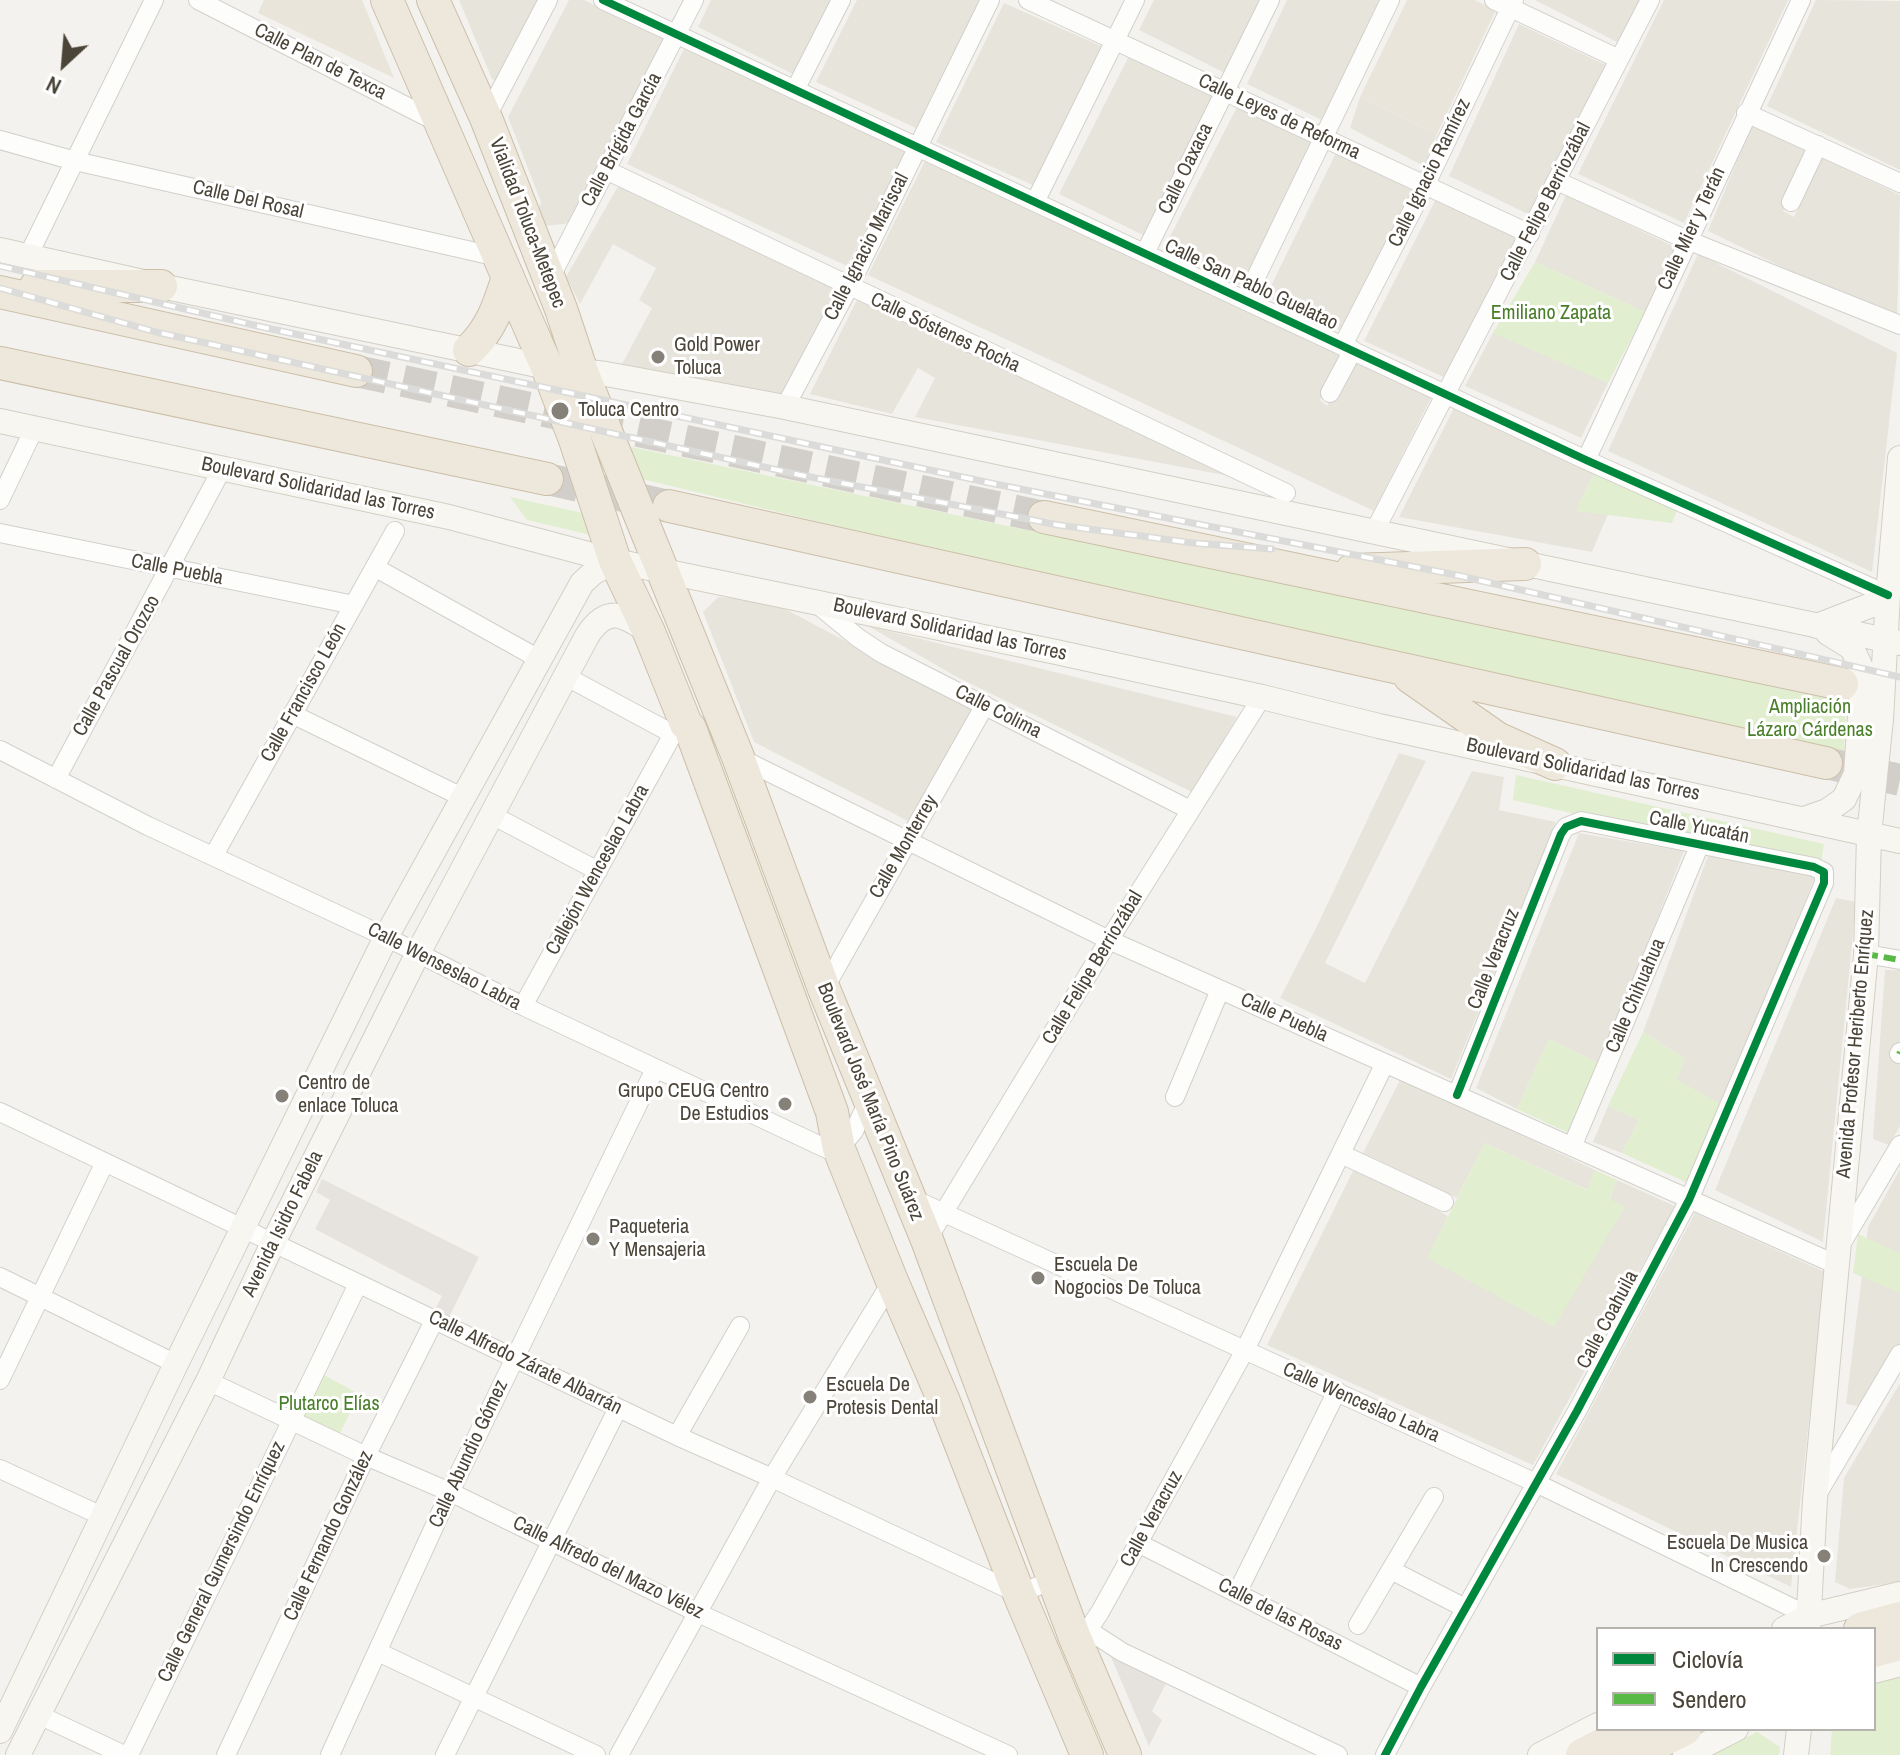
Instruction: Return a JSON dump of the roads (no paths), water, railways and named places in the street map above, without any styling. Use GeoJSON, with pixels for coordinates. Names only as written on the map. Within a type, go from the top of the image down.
{"type":"FeatureCollection","features":[{"type":"Feature","properties":{"kind":"highway","name":"Vialidad Toluca-Metepec"},"geometry":{"type":"LineString","coordinates":[[387,0],[547,367],[575,440]]}},
{"type":"Feature","properties":{"kind":"highway","name":"Vialidad Toluca-Metepec"},"geometry":{"type":"LineString","coordinates":[[433,0],[486,118],[614,449]]}},
{"type":"Feature","properties":{"kind":"highway"},"geometry":{"type":"LineString","coordinates":[[469,350],[492,321],[503,267]]}},
{"type":"Feature","properties":{"kind":"highway"},"geometry":{"type":"LineString","coordinates":[[0,285],[161,286]]}},
{"type":"Feature","properties":{"kind":"highway"},"geometry":{"type":"LineString","coordinates":[[0,292],[356,371]]}},
{"type":"Feature","properties":{"kind":"highway"},"geometry":{"type":"LineString","coordinates":[[0,363],[547,479]]}},
{"type":"Feature","properties":{"kind":"highway","name":"Boulevard José María Pino Suárez"},"geometry":{"type":"LineString","coordinates":[[575,440],[615,561],[690,728],[832,1112],[839,1149],[1087,1755]]}},
{"type":"Feature","properties":{"kind":"highway","name":"Boulevard José María Pino Suárez"},"geometry":{"type":"LineString","coordinates":[[614,449],[738,757],[824,989],[927,1240],[1052,1580],[1082,1634],[1125,1755]]}},
{"type":"Feature","properties":{"kind":"highway"},"geometry":{"type":"LineString","coordinates":[[669,506],[1826,763]]}},
{"type":"Feature","properties":{"kind":"highway"},"geometry":{"type":"LineString","coordinates":[[1044,517],[1842,684]]}},
{"type":"Feature","properties":{"kind":"highway"},"geometry":{"type":"LineString","coordinates":[[1277,566],[1365,570],[1525,564]]}},
{"type":"Feature","properties":{"kind":"highway"},"geometry":{"type":"LineString","coordinates":[[1366,659],[1415,679],[1497,738],[1555,764]]}},
{"type":"Feature","properties":{"kind":"highway"},"geometry":{"type":"LineString","coordinates":[[1867,1627],[1900,1618]]}},
{"type":"Feature","properties":{"kind":"highway"},"geometry":{"type":"LineString","coordinates":[[1876,1650],[1900,1644]]}},
{"type":"Feature","properties":{"kind":"highway"},"geometry":{"type":"LineString","coordinates":[[1582,1755],[1628,1731]]}},
{"type":"Feature","properties":{"kind":"highway"},"geometry":{"type":"LineString","coordinates":[[1634,1755],[1681,1731]]}},
{"type":"Feature","properties":{"kind":"main road"},"geometry":{"type":"LineString","coordinates":[[0,250],[547,367],[606,374],[785,407],[1892,641]]}},
{"type":"Feature","properties":{"kind":"main road","name":"Boulevard Solidaridad las Torres"},"geometry":{"type":"LineString","coordinates":[[0,421],[449,517],[615,561],[1262,697],[1379,726],[1900,841]]}},
{"type":"Feature","properties":{"kind":"main road","name":"Avenida Profesor Heriberto Enríquez"},"geometry":{"type":"LineString","coordinates":[[1809,1622],[1815,1499],[1866,954],[1869,835],[1892,641],[1888,597],[1900,458]]}},
{"type":"Feature","properties":{"kind":"main road","name":"Avenida Isidro Fabela"},"geometry":{"type":"LineString","coordinates":[[0,1731],[9,1692],[104,1517],[386,937],[582,583],[594,572],[615,561]]}},
{"type":"Feature","properties":{"kind":"main road"},"geometry":{"type":"LineString","coordinates":[[1817,626],[1888,597]]}},
{"type":"Feature","properties":{"kind":"main road","name":"Avenida Isidro Fabela"},"geometry":{"type":"LineString","coordinates":[[18,1755],[208,1381],[272,1245],[417,955],[587,636],[598,621],[613,615],[623,617],[649,632]]}},
{"type":"Feature","properties":{"kind":"main road"},"geometry":{"type":"LineString","coordinates":[[1804,819],[1827,811],[1844,799],[1856,774],[1863,672],[1852,648],[1817,626]]}},
{"type":"Feature","properties":{"kind":"main road"},"geometry":{"type":"LineString","coordinates":[[1809,1622],[1900,1594]]}},
{"type":"Feature","properties":{"kind":"main road"},"geometry":{"type":"LineString","coordinates":[[1876,1670],[1900,1664]]}},
{"type":"Feature","properties":{"kind":"main road"},"geometry":{"type":"LineString","coordinates":[[1540,1755],[1596,1726]]}},
{"type":"Feature","properties":{"kind":"main road"},"geometry":{"type":"LineString","coordinates":[[1685,1755],[1732,1731]]}},
{"type":"Feature","properties":{"kind":"main road"},"geometry":{"type":"LineString","coordinates":[[1796,1755],[1799,1731]]}},
{"type":"Feature","properties":{"kind":"street"},"geometry":{"type":"LineString","coordinates":[[28,256],[154,0]]}},
{"type":"Feature","properties":{"kind":"street","name":"Calle Plan de Texca"},"geometry":{"type":"LineString","coordinates":[[198,0],[441,125]]}},
{"type":"Feature","properties":{"kind":"street"},"geometry":{"type":"LineString","coordinates":[[486,118],[548,0]]}},
{"type":"Feature","properties":{"kind":"street","name":"Calle San Pablo Guelatao"},"geometry":{"type":"LineString","coordinates":[[603,0],[1586,460],[1888,597]]}},
{"type":"Feature","properties":{"kind":"street","name":"Calle Brígida García"},"geometry":{"type":"LineString","coordinates":[[549,280],[694,0]]}},
{"type":"Feature","properties":{"kind":"street"},"geometry":{"type":"LineString","coordinates":[[795,90],[841,0]]}},
{"type":"Feature","properties":{"kind":"street","name":"Calle Ignacio Mariscal"},"geometry":{"type":"LineString","coordinates":[[785,407],[849,287],[990,0]]}},
{"type":"Feature","properties":{"kind":"street","name":"Calle Leyes de Reforma"},"geometry":{"type":"LineString","coordinates":[[1028,0],[1530,234]]}},
{"type":"Feature","properties":{"kind":"street"},"geometry":{"type":"LineString","coordinates":[[1035,202],[1135,0]]}},
{"type":"Feature","properties":{"kind":"street","name":"Calle Oaxaca"},"geometry":{"type":"LineString","coordinates":[[1145,253],[1270,0]]}},
{"type":"Feature","properties":{"kind":"street"},"geometry":{"type":"LineString","coordinates":[[1245,300],[1390,0]]}},
{"type":"Feature","properties":{"kind":"street","name":"Calle Felipe Berriozábal"},"geometry":{"type":"LineString","coordinates":[[1374,532],[1650,0]]}},
{"type":"Feature","properties":{"kind":"street","name":"Calle Mier y Terán"},"geometry":{"type":"LineString","coordinates":[[1586,460],[1801,0]]}},
{"type":"Feature","properties":{"kind":"street"},"geometry":{"type":"LineString","coordinates":[[1506,3],[1619,59]]}},
{"type":"Feature","properties":{"kind":"street","name":"Calle Ignacio Ramírez"},"geometry":{"type":"LineString","coordinates":[[1330,393],[1506,3]]}},
{"type":"Feature","properties":{"kind":"street"},"geometry":{"type":"LineString","coordinates":[[1746,113],[1900,183]]}},
{"type":"Feature","properties":{"kind":"street"},"geometry":{"type":"LineString","coordinates":[[0,130],[29,146]]}},
{"type":"Feature","properties":{"kind":"street","name":"Calle Del Rosal"},"geometry":{"type":"LineString","coordinates":[[0,140],[503,267]]}},
{"type":"Feature","properties":{"kind":"street"},"geometry":{"type":"LineString","coordinates":[[1791,202],[1818,145]]}},
{"type":"Feature","properties":{"kind":"street","name":"Calle Sóstenes Rocha"},"geometry":{"type":"LineString","coordinates":[[606,170],[1286,493]]}},
{"type":"Feature","properties":{"kind":"street"},"geometry":{"type":"LineString","coordinates":[[1557,181],[1687,240],[1900,325]]}},
{"type":"Feature","properties":{"kind":"street"},"geometry":{"type":"LineString","coordinates":[[0,500],[34,429]]}},
{"type":"Feature","properties":{"kind":"street","name":"Calle Pascual Orozco"},"geometry":{"type":"LineString","coordinates":[[56,779],[222,469]]}},
{"type":"Feature","properties":{"kind":"street","name":"Calle Francisco León"},"geometry":{"type":"LineString","coordinates":[[214,855],[395,531]]}},
{"type":"Feature","properties":{"kind":"street","name":"Calle Puebla"},"geometry":{"type":"LineString","coordinates":[[0,533],[354,605]]}},
{"type":"Feature","properties":{"kind":"street"},"geometry":{"type":"LineString","coordinates":[[376,568],[539,659]]}},
{"type":"Feature","properties":{"kind":"street","name":"Calle Colima"},"geometry":{"type":"LineString","coordinates":[[814,602],[881,653],[1190,810]]}},
{"type":"Feature","properties":{"kind":"street","name":"Callejón Wenceslao Labra"},"geometry":{"type":"LineString","coordinates":[[523,1006],[673,734],[567,677]]}},
{"type":"Feature","properties":{"kind":"street","name":"Calle Felipe Berriozábal"},"geometry":{"type":"LineString","coordinates":[[927,1240],[1109,940],[1262,697]]}},
{"type":"Feature","properties":{"kind":"street","name":"Calle Monterrey"},"geometry":{"type":"LineString","coordinates":[[824,989],[985,705]]}},
{"type":"Feature","properties":{"kind":"street"},"geometry":{"type":"LineString","coordinates":[[292,714],[462,797]]}},
{"type":"Feature","properties":{"kind":"street","name":"Calle Wenseslao Labra"},"geometry":{"type":"LineString","coordinates":[[0,750],[148,826],[386,937],[417,955],[655,1069],[827,1149],[839,1149]]}},
{"type":"Feature","properties":{"kind":"street","name":"Calle Puebla"},"geometry":{"type":"LineString","coordinates":[[738,757],[1109,940],[1689,1200],[1838,1256]]}},
{"type":"Feature","properties":{"kind":"street"},"geometry":{"type":"LineString","coordinates":[[492,815],[598,871]]}},
{"type":"Feature","properties":{"kind":"street","name":"Calle Yucatán"},"geometry":{"type":"LineString","coordinates":[[1561,834],[1566,827],[1581,821],[1814,867],[1824,872],[1824,883]]}},
{"type":"Feature","properties":{"kind":"street","name":"Calle Veracruz"},"geometry":{"type":"LineString","coordinates":[[1457,1095],[1561,834]]}},
{"type":"Feature","properties":{"kind":"street","name":"Calle Chihuahua"},"geometry":{"type":"LineString","coordinates":[[1572,1147],[1700,844]]}},
{"type":"Feature","properties":{"kind":"street","name":"Calle Coahuila"},"geometry":{"type":"LineString","coordinates":[[1385,1755],[1577,1411],[1689,1200],[1824,883]]}},
{"type":"Feature","properties":{"kind":"street"},"geometry":{"type":"LineString","coordinates":[[1866,954],[1900,960]]}},
{"type":"Feature","properties":{"kind":"street"},"geometry":{"type":"LineString","coordinates":[[1175,1097],[1220,990]]}},
{"type":"Feature","properties":{"kind":"street","name":"Calle Veracruz"},"geometry":{"type":"LineString","coordinates":[[1082,1634],[1138,1543],[1244,1352],[1385,1063]]}},
{"type":"Feature","properties":{"kind":"street","name":"Calle Abundio Gómez"},"geometry":{"type":"LineString","coordinates":[[330,1755],[450,1492],[655,1069]]}},
{"type":"Feature","properties":{"kind":"street"},"geometry":{"type":"LineString","coordinates":[[839,1149],[854,1131],[869,1099]]}},
{"type":"Feature","properties":{"kind":"street","name":"Calle Alfredo Zárate Albarrán"},"geometry":{"type":"LineString","coordinates":[[0,1112],[272,1245],[1019,1594]]}},
{"type":"Feature","properties":{"kind":"street"},"geometry":{"type":"LineString","coordinates":[[1838,1256],[1900,1145]]}},
{"type":"Feature","properties":{"kind":"street"},"geometry":{"type":"LineString","coordinates":[[1341,1154],[1444,1202]]}},
{"type":"Feature","properties":{"kind":"street"},"geometry":{"type":"LineString","coordinates":[[0,1380],[105,1162]]}},
{"type":"Feature","properties":{"kind":"street","name":"Calle Wenceslao Labra"},"geometry":{"type":"LineString","coordinates":[[909,1197],[1536,1483],[1809,1622]]}},
{"type":"Feature","properties":{"kind":"street"},"geometry":{"type":"LineString","coordinates":[[0,1277],[176,1364]]}},
{"type":"Feature","properties":{"kind":"street"},"geometry":{"type":"LineString","coordinates":[[619,1755],[772,1478],[892,1281]]}},
{"type":"Feature","properties":{"kind":"street","name":"Calle General Gumersindo Enríquez"},"geometry":{"type":"LineString","coordinates":[[126,1755],[358,1284]]}},
{"type":"Feature","properties":{"kind":"street","name":"Calle Fernando González"},"geometry":{"type":"LineString","coordinates":[[226,1755],[366,1456],[435,1319]]}},
{"type":"Feature","properties":{"kind":"street"},"geometry":{"type":"LineString","coordinates":[[677,1436],[740,1326]]}},
{"type":"Feature","properties":{"kind":"street"},"geometry":{"type":"LineString","coordinates":[[1815,1499],[1900,1354]]}},
{"type":"Feature","properties":{"kind":"street","name":"Calle Alfredo del Mazo Vélez"},"geometry":{"type":"LineString","coordinates":[[208,1381],[552,1540],[698,1613],[1008,1755]]}},
{"type":"Feature","properties":{"kind":"street"},"geometry":{"type":"LineString","coordinates":[[1237,1593],[1337,1391]]}},
{"type":"Feature","properties":{"kind":"street"},"geometry":{"type":"LineString","coordinates":[[445,1755],[618,1408]]}},
{"type":"Feature","properties":{"kind":"street"},"geometry":{"type":"LineString","coordinates":[[0,1469],[104,1517]]}},
{"type":"Feature","properties":{"kind":"street"},"geometry":{"type":"LineString","coordinates":[[1358,1625],[1434,1497]]}},
{"type":"Feature","properties":{"kind":"street","name":"Calle de las Rosas"},"geometry":{"type":"LineString","coordinates":[[1138,1543],[1421,1687]]}},
{"type":"Feature","properties":{"kind":"street"},"geometry":{"type":"LineString","coordinates":[[1391,1570],[1465,1608]]}},
{"type":"Feature","properties":{"kind":"street"},"geometry":{"type":"LineString","coordinates":[[1019,1594],[1052,1580]]}},
{"type":"Feature","properties":{"kind":"street"},"geometry":{"type":"LineString","coordinates":[[1044,1651],[1082,1634],[1338,1755]]}},
{"type":"Feature","properties":{"kind":"street"},"geometry":{"type":"LineString","coordinates":[[378,1652],[596,1755]]}},
{"type":"Feature","properties":{"kind":"street"},"geometry":{"type":"LineString","coordinates":[[39,1715],[126,1755]]}},
{"type":"Feature","properties":{"kind":"tunnel"},"geometry":{"type":"LineString","coordinates":[[356,371],[1044,517]]}},
{"type":"Feature","properties":{"kind":"tunnel"},"geometry":{"type":"LineString","coordinates":[[547,479],[669,506]]}},
{"type":"Feature","properties":{"kind":"tunnel"},"geometry":{"type":"LineString","coordinates":[[1826,763],[1900,780]]}},
{"type":"Feature","properties":{"kind":"railway"},"geometry":{"type":"LineString","coordinates":[[0,266],[262,327],[995,484],[1456,575],[1900,677]]}},
{"type":"Feature","properties":{"kind":"railway"},"geometry":{"type":"LineString","coordinates":[[0,288],[156,332],[800,475],[1058,525],[1193,543],[1272,549]]}},
{"type":"Feature","properties":{"kind":"place","name":"Gold Power Toluca"},"geometry":{"type":"Point","coordinates":[658,357]}},
{"type":"Feature","properties":{"kind":"place","name":"Toluca Centro"},"geometry":{"type":"Point","coordinates":[560,411]}},
{"type":"Feature","properties":{"kind":"place","name":"Centro de enlace Toluca"},"geometry":{"type":"Point","coordinates":[282,1096]}},
{"type":"Feature","properties":{"kind":"place","name":"Grupo CEUG Centro De Estudios"},"geometry":{"type":"Point","coordinates":[785,1104]}},
{"type":"Feature","properties":{"kind":"place","name":"Paqueteria Y Mensajeria"},"geometry":{"type":"Point","coordinates":[593,1239]}},
{"type":"Feature","properties":{"kind":"place","name":"Escuela De Nogocios De Toluca"},"geometry":{"type":"Point","coordinates":[1038,1278]}},
{"type":"Feature","properties":{"kind":"place","name":"Escuela De Protesis Dental"},"geometry":{"type":"Point","coordinates":[810,1397]}},
{"type":"Feature","properties":{"kind":"place","name":"Escuela De Musica In Crescendo"},"geometry":{"type":"Point","coordinates":[1824,1556]}},
{"type":"Feature","properties":{"kind":"park label","name":"Emiliano Zapata"},"geometry":{"type":"Point","coordinates":[1551,314]}},
{"type":"Feature","properties":{"kind":"park label","name":"Ampliación Lázaro Cárdenas"},"geometry":{"type":"Point","coordinates":[1810,720]}},
{"type":"Feature","properties":{"kind":"park label","name":"Plutarco Elías"},"geometry":{"type":"Point","coordinates":[329,1405]}}]}
